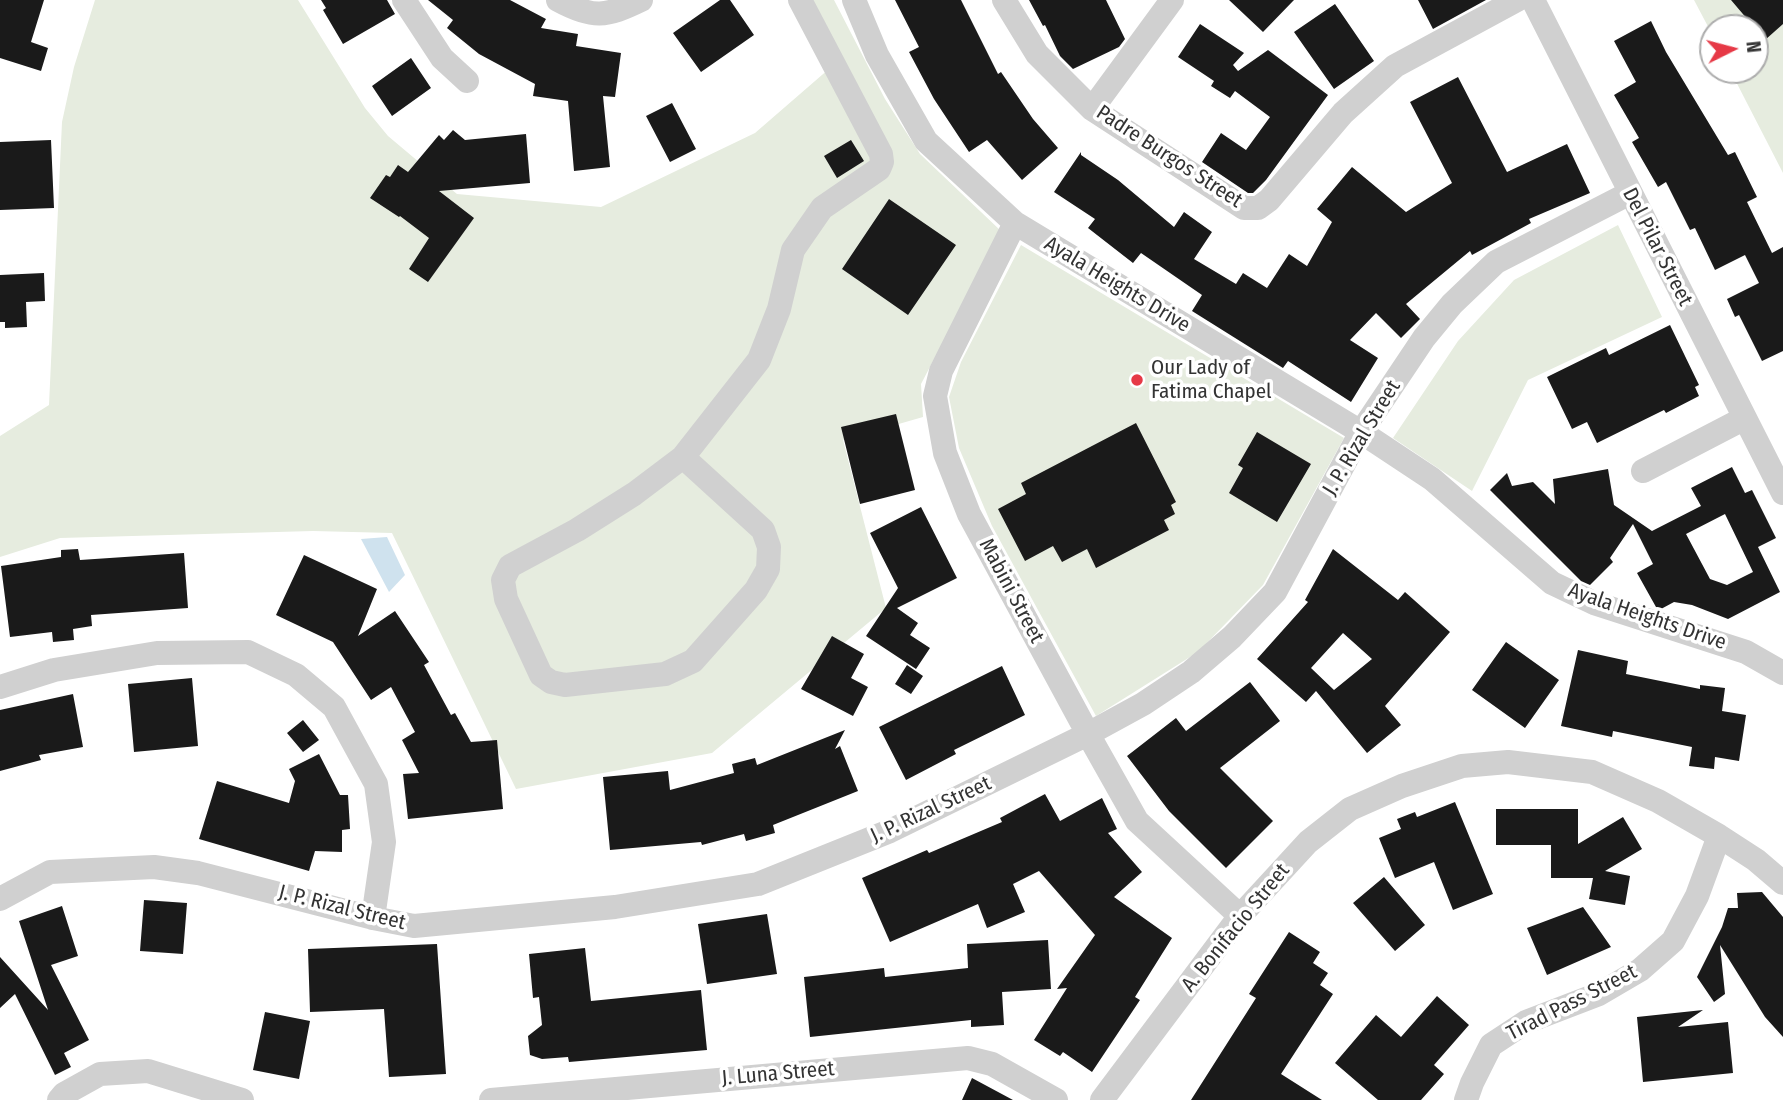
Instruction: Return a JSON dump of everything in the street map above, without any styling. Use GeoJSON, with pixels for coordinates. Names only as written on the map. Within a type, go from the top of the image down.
{"type":"FeatureCollection","features":[{"type":"Feature","properties":{"kind":"street"},"geometry":{"type":"LineString","coordinates":[[404,0],[442,58],[467,81]]}},
{"type":"Feature","properties":{"kind":"street"},"geometry":{"type":"LineString","coordinates":[[558,0],[579,11],[597,15],[615,12],[641,0]]}},
{"type":"Feature","properties":{"kind":"street"},"geometry":{"type":"LineString","coordinates":[[683,457],[763,530],[769,547],[768,569],[756,590],[693,661],[665,674],[565,685],[551,682],[541,675],[506,598],[503,580],[510,566],[577,530],[634,494],[683,457],[759,360],[779,309],[793,250],[822,208],[879,169],[882,162],[881,154],[800,0]]}},
{"type":"Feature","properties":{"kind":"street","name":"Ayala Heights Drive"},"geometry":{"type":"LineString","coordinates":[[854,0],[877,55],[926,141],[1015,223],[1361,432],[1432,479],[1552,583],[1594,603],[1746,652],[1783,673]]}},
{"type":"Feature","properties":{"kind":"street","name":"Padre Burgos Street"},"geometry":{"type":"LineString","coordinates":[[1004,0],[1037,54],[1092,109],[1244,208],[1258,208],[1280,188],[1343,113],[1395,66],[1517,0]]}},
{"type":"Feature","properties":{"kind":"street"},"geometry":{"type":"LineString","coordinates":[[1092,109],[1172,0]]}},
{"type":"Feature","properties":{"kind":"street","name":"Del Pilar Street"},"geometry":{"type":"LineString","coordinates":[[1533,0],[1783,493]]}},
{"type":"Feature","properties":{"kind":"street","name":"J. P. Rizal Street"},"geometry":{"type":"LineString","coordinates":[[0,899],[50,872],[154,867],[198,873],[414,926],[615,907],[758,884],[890,831],[1088,734],[1143,704],[1191,672],[1232,637],[1275,592],[1361,432],[1424,338],[1452,304],[1496,262],[1630,193]]}},
{"type":"Feature","properties":{"kind":"street","name":"Mabini Street"},"geometry":{"type":"LineString","coordinates":[[1015,223],[941,371],[935,396],[945,453],[969,514],[1137,821],[1240,916]]}},
{"type":"Feature","properties":{"kind":"street"},"geometry":{"type":"LineString","coordinates":[[1643,471],[1744,419]]}},
{"type":"Feature","properties":{"kind":"street"},"geometry":{"type":"LineString","coordinates":[[0,687],[54,670],[157,653],[248,652],[296,675],[334,707],[376,784],[384,842],[373,918]]}},
{"type":"Feature","properties":{"kind":"street","name":"A. Bonifacio Street"},"geometry":{"type":"LineString","coordinates":[[1102,1100],[1240,916],[1308,842],[1350,809],[1402,786],[1462,766],[1508,762],[1592,772],[1658,801],[1719,836],[1756,860],[1783,883]]}},
{"type":"Feature","properties":{"kind":"street","name":"Tirad Pass Street"},"geometry":{"type":"LineString","coordinates":[[1466,1100],[1491,1045],[1526,1022],[1599,993],[1640,970],[1673,940],[1698,896],[1719,836]]}},
{"type":"Feature","properties":{"kind":"street","name":"J. Luna Street"},"geometry":{"type":"LineString","coordinates":[[491,1100],[968,1058],[992,1064],[1056,1100]]}},
{"type":"Feature","properties":{"kind":"street"},"geometry":{"type":"LineString","coordinates":[[59,1100],[64,1094],[100,1074],[148,1071],[242,1100]]}},
{"type":"Feature","properties":{"kind":"shaded area"},"geometry":{"type":"Polygon","coordinates":[[[95,0],[298,0],[365,108],[388,136],[457,194],[601,207],[755,133],[830,68],[791,0],[834,0],[885,99],[920,154],[1001,231],[921,384],[923,417],[843,440],[886,608],[712,753],[516,789],[392,533],[313,531],[60,538],[0,557],[0,436],[49,405],[62,122],[74,67],[95,0]]]}},
{"type":"Feature","properties":{"kind":"shaded area"},"geometry":{"type":"Polygon","coordinates":[[[1694,0],[1783,0],[1783,173],[1737,84],[1769,84],[1769,14],[1701,14],[1694,0]]]}},
{"type":"Feature","properties":{"kind":"shaded area"},"geometry":{"type":"Polygon","coordinates":[[[1618,225],[1662,317],[1528,380],[1472,491],[1393,438],[1458,341],[1514,280],[1618,225]]]}},
{"type":"Feature","properties":{"kind":"shaded area"},"geometry":{"type":"Polygon","coordinates":[[[1021,245],[1344,438],[1263,585],[1198,652],[1096,716],[992,526],[959,448],[949,397],[961,362],[1021,245]]]}},
{"type":"Feature","properties":{"kind":"water"},"geometry":{"type":"Polygon","coordinates":[[[387,537],[405,575],[389,592],[361,539],[387,537]]]}},
{"type":"Feature","properties":{"kind":"building"},"geometry":{"type":"Polygon","coordinates":[[[0,0],[44,0],[31,42],[48,48],[41,71],[0,58],[0,0]]]}},
{"type":"Feature","properties":{"kind":"building"},"geometry":{"type":"Polygon","coordinates":[[[321,0],[387,0],[395,14],[343,44],[323,10],[326,8],[321,0]]]}},
{"type":"Feature","properties":{"kind":"building"},"geometry":{"type":"Polygon","coordinates":[[[428,0],[510,0],[546,19],[541,28],[578,34],[576,46],[621,53],[615,97],[603,96],[610,167],[574,171],[568,101],[533,96],[535,84],[479,54],[447,28],[453,20],[428,0]]]}},
{"type":"Feature","properties":{"kind":"building"},"geometry":{"type":"Polygon","coordinates":[[[720,0],[730,0],[754,35],[701,72],[673,33],[720,0]]]}},
{"type":"Feature","properties":{"kind":"building"},"geometry":{"type":"Polygon","coordinates":[[[895,0],[961,0],[998,74],[1001,72],[1033,119],[1058,148],[1022,180],[987,140],[969,152],[934,99],[909,52],[919,47],[895,0]]]}},
{"type":"Feature","properties":{"kind":"building"},"geometry":{"type":"Polygon","coordinates":[[[1029,0],[1106,0],[1125,39],[1119,47],[1073,69],[1060,56],[1029,0]]]}},
{"type":"Feature","properties":{"kind":"building"},"geometry":{"type":"Polygon","coordinates":[[[1229,0],[1294,0],[1263,32],[1229,0]]]}},
{"type":"Feature","properties":{"kind":"building"},"geometry":{"type":"Polygon","coordinates":[[[1418,0],[1486,0],[1433,29],[1418,0]]]}},
{"type":"Feature","properties":{"kind":"building"},"geometry":{"type":"Polygon","coordinates":[[[1731,0],[1783,0],[1783,24],[1769,36],[1769,14],[1743,14],[1731,0]]]}},
{"type":"Feature","properties":{"kind":"building"},"geometry":{"type":"Polygon","coordinates":[[[1335,4],[1374,61],[1334,89],[1294,32],[1335,4]]]}},
{"type":"Feature","properties":{"kind":"building"},"geometry":{"type":"Polygon","coordinates":[[[1651,21],[1666,52],[1728,155],[1735,152],[1757,197],[1747,202],[1772,253],[1783,247],[1783,351],[1762,361],[1739,315],[1735,317],[1727,299],[1759,283],[1745,255],[1715,270],[1695,228],[1690,230],[1666,182],[1658,187],[1632,142],[1639,138],[1614,95],[1636,82],[1614,41],[1651,21]]]}},
{"type":"Feature","properties":{"kind":"building"},"geometry":{"type":"Polygon","coordinates":[[[1200,24],[1244,53],[1233,65],[1238,71],[1268,50],[1328,95],[1266,180],[1253,193],[1248,193],[1202,162],[1221,133],[1246,150],[1270,117],[1235,91],[1230,98],[1211,86],[1214,81],[1178,57],[1200,24]]]}},
{"type":"Feature","properties":{"kind":"building"},"geometry":{"type":"Polygon","coordinates":[[[411,58],[431,88],[392,116],[372,86],[411,58]]]}},
{"type":"Feature","properties":{"kind":"building"},"geometry":{"type":"Polygon","coordinates":[[[1458,77],[1507,172],[1567,144],[1590,193],[1529,219],[1531,223],[1472,255],[1470,251],[1406,304],[1420,319],[1401,338],[1376,313],[1350,340],[1378,358],[1351,402],[1288,361],[1283,368],[1192,311],[1202,295],[1141,253],[1133,263],[1088,228],[1095,219],[1054,192],[1081,152],[1081,155],[1118,180],[1174,227],[1184,212],[1212,232],[1194,259],[1236,284],[1243,273],[1267,288],[1289,254],[1307,266],[1332,222],[1317,209],[1352,167],[1406,212],[1452,183],[1410,102],[1458,77]]]}},
{"type":"Feature","properties":{"kind":"building"},"geometry":{"type":"Polygon","coordinates":[[[672,103],[696,149],[670,162],[646,116],[672,103]]]}},
{"type":"Feature","properties":{"kind":"building"},"geometry":{"type":"Polygon","coordinates":[[[453,130],[465,140],[526,134],[530,183],[439,191],[474,218],[428,282],[409,269],[429,238],[370,198],[386,175],[390,177],[398,165],[408,172],[439,135],[444,140],[453,130]]]}},
{"type":"Feature","properties":{"kind":"building"},"geometry":{"type":"Polygon","coordinates":[[[51,140],[54,208],[0,210],[0,142],[51,140]]]}},
{"type":"Feature","properties":{"kind":"building"},"geometry":{"type":"Polygon","coordinates":[[[851,140],[864,161],[837,178],[824,156],[851,140]]]}},
{"type":"Feature","properties":{"kind":"building"},"geometry":{"type":"Polygon","coordinates":[[[889,199],[956,245],[908,315],[842,269],[889,199]]]}},
{"type":"Feature","properties":{"kind":"building"},"geometry":{"type":"Polygon","coordinates":[[[44,273],[45,301],[26,302],[27,327],[5,328],[5,322],[0,322],[0,275],[44,273]]]}},
{"type":"Feature","properties":{"kind":"building"},"geometry":{"type":"Polygon","coordinates":[[[1670,325],[1699,385],[1695,387],[1699,396],[1597,443],[1587,422],[1572,429],[1547,377],[1606,348],[1609,355],[1670,325]]]}},
{"type":"Feature","properties":{"kind":"building"},"geometry":{"type":"Polygon","coordinates":[[[896,414],[915,490],[860,504],[841,427],[896,414]]]}},
{"type":"Feature","properties":{"kind":"building"},"geometry":{"type":"Polygon","coordinates":[[[1136,423],[1176,502],[1171,505],[1175,514],[1164,520],[1169,530],[1096,568],[1087,549],[1062,562],[1053,546],[1025,561],[998,509],[1026,494],[1021,483],[1136,423]]]}},
{"type":"Feature","properties":{"kind":"building"},"geometry":{"type":"Polygon","coordinates":[[[1257,432],[1311,464],[1277,522],[1229,493],[1243,468],[1238,465],[1257,432]]]}},
{"type":"Feature","properties":{"kind":"building"},"geometry":{"type":"Polygon","coordinates":[[[1732,467],[1745,493],[1752,490],[1776,538],[1758,547],[1780,592],[1728,619],[1692,605],[1674,602],[1661,609],[1656,607],[1637,573],[1653,564],[1633,524],[1610,558],[1613,562],[1590,585],[1581,581],[1490,490],[1507,473],[1512,486],[1533,482],[1555,504],[1553,479],[1608,469],[1614,505],[1652,531],[1701,506],[1691,488],[1732,467]],[[1725,514],[1686,534],[1710,579],[1727,585],[1753,572],[1725,514]]]}},
{"type":"Feature","properties":{"kind":"building"},"geometry":{"type":"Polygon","coordinates":[[[921,507],[957,578],[897,608],[918,623],[910,635],[930,648],[916,669],[866,636],[898,588],[870,533],[921,507]]]}},
{"type":"Feature","properties":{"kind":"building"},"geometry":{"type":"Polygon","coordinates":[[[78,549],[80,560],[184,553],[188,608],[91,615],[92,626],[73,629],[74,640],[53,642],[52,632],[10,637],[1,566],[61,557],[61,550],[78,549]]]}},
{"type":"Feature","properties":{"kind":"building"},"geometry":{"type":"Polygon","coordinates":[[[1333,549],[1398,600],[1405,592],[1450,632],[1385,706],[1401,725],[1367,753],[1316,691],[1306,702],[1257,659],[1308,602],[1305,600],[1333,549]],[[1343,633],[1311,668],[1334,690],[1372,659],[1343,633]]]}},
{"type":"Feature","properties":{"kind":"building"},"geometry":{"type":"Polygon","coordinates":[[[304,555],[377,589],[358,636],[395,611],[429,662],[424,665],[451,715],[455,713],[471,742],[497,740],[503,809],[408,819],[403,774],[419,773],[402,740],[415,732],[391,687],[371,700],[333,642],[276,615],[304,555]]]}},
{"type":"Feature","properties":{"kind":"building"},"geometry":{"type":"Polygon","coordinates":[[[832,636],[864,654],[851,678],[868,687],[853,716],[801,689],[832,636]]]}},
{"type":"Feature","properties":{"kind":"building"},"geometry":{"type":"Polygon","coordinates":[[[1506,642],[1559,680],[1525,728],[1472,690],[1506,642]]]}},
{"type":"Feature","properties":{"kind":"building"},"geometry":{"type":"Polygon","coordinates":[[[1578,650],[1628,661],[1626,674],[1700,689],[1700,685],[1725,688],[1722,711],[1746,715],[1739,761],[1715,757],[1714,769],[1689,766],[1692,747],[1613,731],[1612,737],[1561,726],[1578,650]]]}},
{"type":"Feature","properties":{"kind":"building"},"geometry":{"type":"Polygon","coordinates":[[[907,665],[923,676],[911,694],[895,684],[907,665]]]}},
{"type":"Feature","properties":{"kind":"building"},"geometry":{"type":"Polygon","coordinates":[[[1002,666],[1025,715],[954,750],[956,754],[906,780],[879,727],[1002,666]]]}},
{"type":"Feature","properties":{"kind":"building"},"geometry":{"type":"Polygon","coordinates":[[[192,678],[198,746],[134,752],[128,684],[192,678]]]}},
{"type":"Feature","properties":{"kind":"building"},"geometry":{"type":"Polygon","coordinates":[[[1250,682],[1280,721],[1220,768],[1273,821],[1226,868],[1169,811],[1127,756],[1176,718],[1186,731],[1250,682]]]}},
{"type":"Feature","properties":{"kind":"building"},"geometry":{"type":"Polygon","coordinates":[[[73,694],[83,747],[39,755],[41,760],[0,771],[0,710],[73,694]]]}},
{"type":"Feature","properties":{"kind":"building"},"geometry":{"type":"Polygon","coordinates":[[[303,720],[319,740],[303,752],[287,733],[303,720]]]}},
{"type":"Feature","properties":{"kind":"building"},"geometry":{"type":"Polygon","coordinates":[[[845,730],[835,749],[840,746],[858,791],[773,825],[775,833],[746,841],[744,834],[702,845],[701,842],[610,850],[603,777],[668,771],[670,790],[734,773],[732,764],[755,758],[757,765],[845,730]]]}},
{"type":"Feature","properties":{"kind":"building"},"geometry":{"type":"Polygon","coordinates":[[[319,754],[340,795],[348,795],[350,829],[342,830],[342,852],[315,851],[309,871],[199,839],[217,781],[289,803],[295,781],[289,769],[319,754]]]}},
{"type":"Feature","properties":{"kind":"building"},"geometry":{"type":"Polygon","coordinates":[[[1045,794],[1060,821],[1102,798],[1117,829],[1108,833],[1142,872],[1114,897],[1172,938],[1135,997],[1140,1000],[1092,1072],[1063,1052],[1060,1056],[1034,1040],[1067,988],[1057,989],[1095,935],[1039,871],[1013,884],[1025,912],[987,928],[978,904],[890,942],[862,878],[1002,822],[1000,818],[1045,794]]]}},
{"type":"Feature","properties":{"kind":"building"},"geometry":{"type":"Polygon","coordinates":[[[1455,802],[1493,894],[1453,910],[1434,862],[1395,878],[1379,838],[1401,829],[1397,819],[1415,812],[1417,817],[1455,802]]]}},
{"type":"Feature","properties":{"kind":"building"},"geometry":{"type":"Polygon","coordinates":[[[1496,809],[1578,809],[1578,844],[1623,817],[1642,849],[1605,871],[1630,876],[1625,905],[1589,899],[1593,878],[1551,878],[1551,845],[1496,845],[1496,809]]]}},
{"type":"Feature","properties":{"kind":"building"},"geometry":{"type":"Polygon","coordinates":[[[1384,877],[1425,925],[1395,951],[1353,903],[1384,877]]]}},
{"type":"Feature","properties":{"kind":"building"},"geometry":{"type":"Polygon","coordinates":[[[1762,892],[1783,917],[1783,1037],[1765,1017],[1720,945],[1725,994],[1714,1002],[1697,977],[1722,927],[1728,908],[1738,908],[1737,893],[1762,892]]]}},
{"type":"Feature","properties":{"kind":"building"},"geometry":{"type":"Polygon","coordinates":[[[144,900],[187,903],[183,954],[140,951],[144,900]]]}},
{"type":"Feature","properties":{"kind":"building"},"geometry":{"type":"Polygon","coordinates":[[[62,906],[78,956],[51,965],[89,1040],[64,1053],[71,1067],[55,1075],[15,994],[0,1008],[0,957],[48,1010],[19,921],[62,906]]]}},
{"type":"Feature","properties":{"kind":"building"},"geometry":{"type":"Polygon","coordinates":[[[1583,907],[1611,947],[1547,975],[1527,928],[1583,907]]]}},
{"type":"Feature","properties":{"kind":"building"},"geometry":{"type":"Polygon","coordinates":[[[767,914],[777,974],[707,984],[698,924],[767,914]]]}},
{"type":"Feature","properties":{"kind":"building"},"geometry":{"type":"Polygon","coordinates":[[[1289,932],[1320,952],[1313,963],[1328,973],[1320,985],[1333,994],[1281,1074],[1322,1100],[1191,1100],[1256,998],[1249,994],[1289,932]]]}},
{"type":"Feature","properties":{"kind":"building"},"geometry":{"type":"Polygon","coordinates":[[[1048,940],[1051,989],[1002,992],[1004,1025],[971,1027],[971,1020],[810,1037],[804,977],[884,968],[885,977],[968,968],[967,944],[1048,940]]]}},
{"type":"Feature","properties":{"kind":"building"},"geometry":{"type":"Polygon","coordinates":[[[437,944],[446,1074],[389,1077],[384,1009],[310,1012],[308,949],[437,944]]]}},
{"type":"Feature","properties":{"kind":"building"},"geometry":{"type":"Polygon","coordinates":[[[585,948],[591,1001],[701,990],[707,1050],[569,1062],[568,1057],[542,1059],[530,1055],[528,1036],[542,1025],[539,997],[533,998],[529,954],[585,948]]]}},
{"type":"Feature","properties":{"kind":"building"},"geometry":{"type":"Polygon","coordinates":[[[1437,996],[1469,1025],[1434,1065],[1444,1074],[1421,1100],[1378,1100],[1335,1063],[1376,1015],[1401,1037],[1437,996]]]}},
{"type":"Feature","properties":{"kind":"building"},"geometry":{"type":"Polygon","coordinates":[[[1703,1010],[1678,1027],[1728,1022],[1733,1073],[1643,1082],[1637,1017],[1703,1010]]]}},
{"type":"Feature","properties":{"kind":"building"},"geometry":{"type":"Polygon","coordinates":[[[265,1012],[310,1021],[299,1079],[253,1070],[265,1012]]]}},
{"type":"Feature","properties":{"kind":"building"},"geometry":{"type":"Polygon","coordinates":[[[972,1078],[1013,1100],[962,1100],[972,1078]]]}},
{"type":"Feature","properties":{"kind":"place","name":"Our Lady of Fatima Chapel"},"geometry":{"type":"Point","coordinates":[1137,380]}}]}
